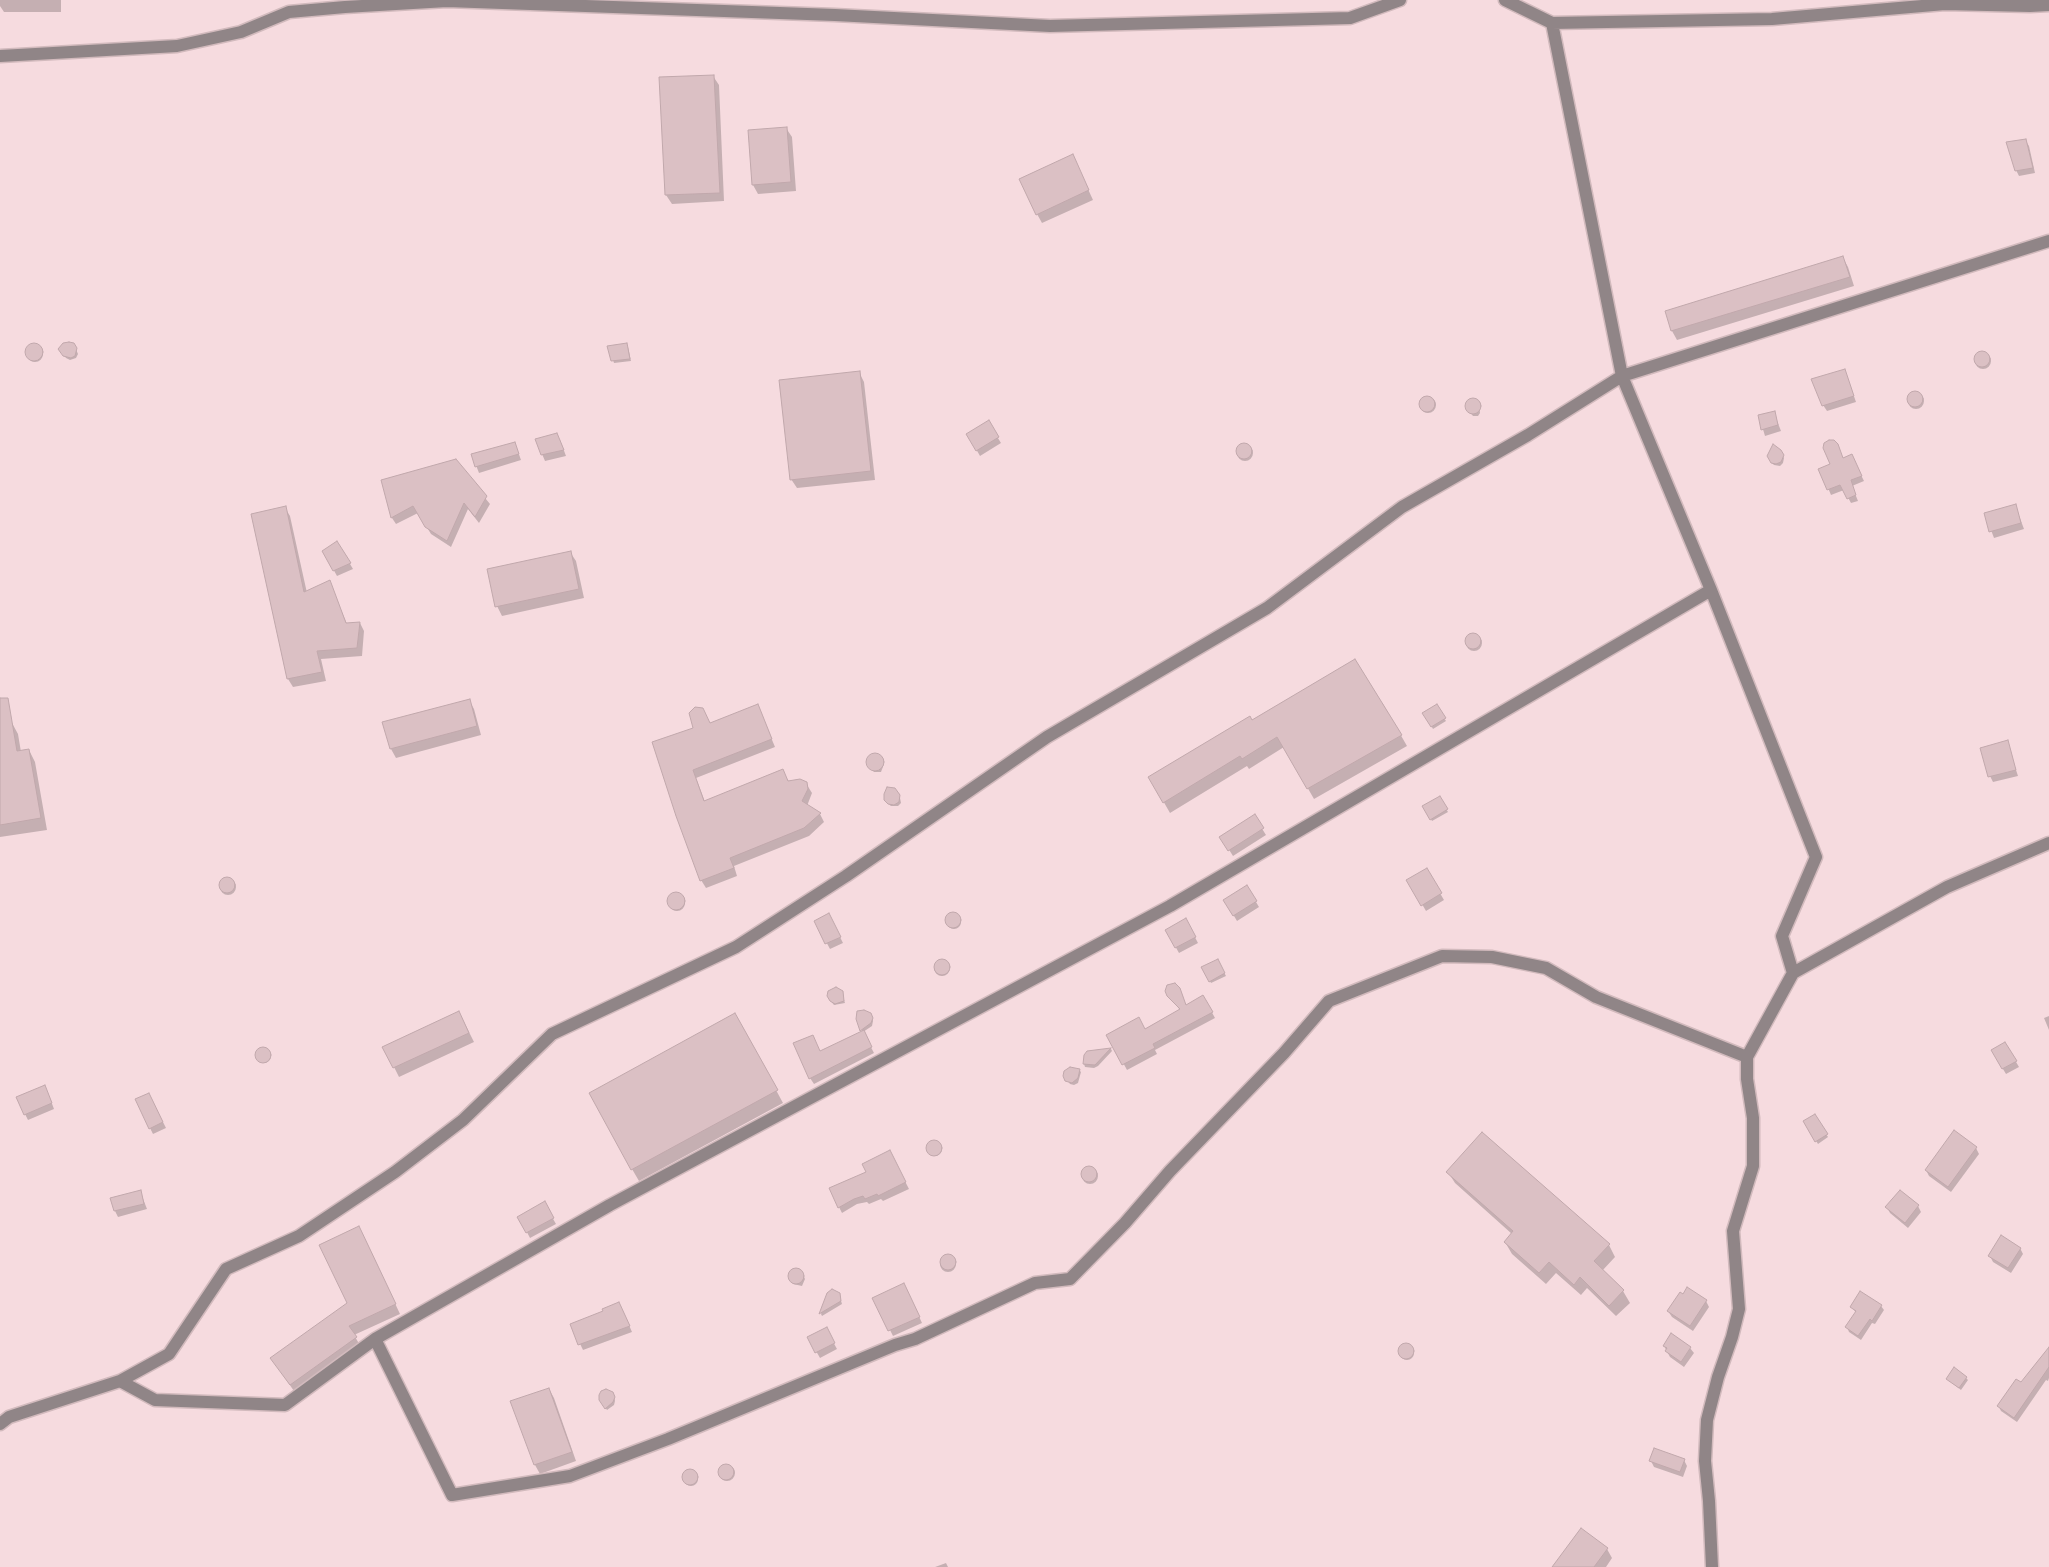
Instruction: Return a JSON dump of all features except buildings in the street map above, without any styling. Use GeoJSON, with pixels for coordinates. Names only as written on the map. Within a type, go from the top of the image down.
{"type":"FeatureCollection","features":[{"type":"Feature","properties":{"kind":"street"},"geometry":{"type":"LineString","coordinates":[[0,56],[177,46],[241,32],[289,12],[447,1],[835,15],[1050,26],[1350,18],[1400,0]]}},
{"type":"Feature","properties":{"kind":"street"},"geometry":{"type":"LineString","coordinates":[[1505,0],[1552,23],[1772,19],[1945,4],[2049,5]]}},
{"type":"Feature","properties":{"kind":"street"},"geometry":{"type":"LineString","coordinates":[[1847,13],[1865,0]]}},
{"type":"Feature","properties":{"kind":"street"},"geometry":{"type":"LineString","coordinates":[[1552,23],[1622,376],[1711,590],[1816,857],[1782,936],[1793,973]]}},
{"type":"Feature","properties":{"kind":"street"},"geometry":{"type":"LineString","coordinates":[[0,1424],[9,1417],[120,1381],[170,1354],[226,1269],[299,1236],[395,1172],[464,1120],[552,1034],[736,947],[846,876],[1047,737],[1267,608],[1402,506],[1528,435],[1622,376],[2049,241]]}},
{"type":"Feature","properties":{"kind":"street"},"geometry":{"type":"LineString","coordinates":[[120,1381],[155,1400],[285,1405],[375,1339],[610,1205],[1170,906],[1711,590]]}},
{"type":"Feature","properties":{"kind":"street"},"geometry":{"type":"LineString","coordinates":[[1712,1567],[1705,1460],[1707,1420],[1739,1309],[1734,1231],[1753,1166],[1753,1118],[1746,1079],[1747,1057],[1793,973],[1947,887],[2049,843]]}},
{"type":"Feature","properties":{"kind":"street"},"geometry":{"type":"LineString","coordinates":[[375,1339],[452,1495],[570,1476],[668,1440],[895,1345],[915,1339],[1035,1283],[1070,1279],[1125,1223],[1170,1171],[1284,1053],[1329,1001],[1442,956],[1492,957],[1546,968],[1596,997],[1747,1057]]}}]}
